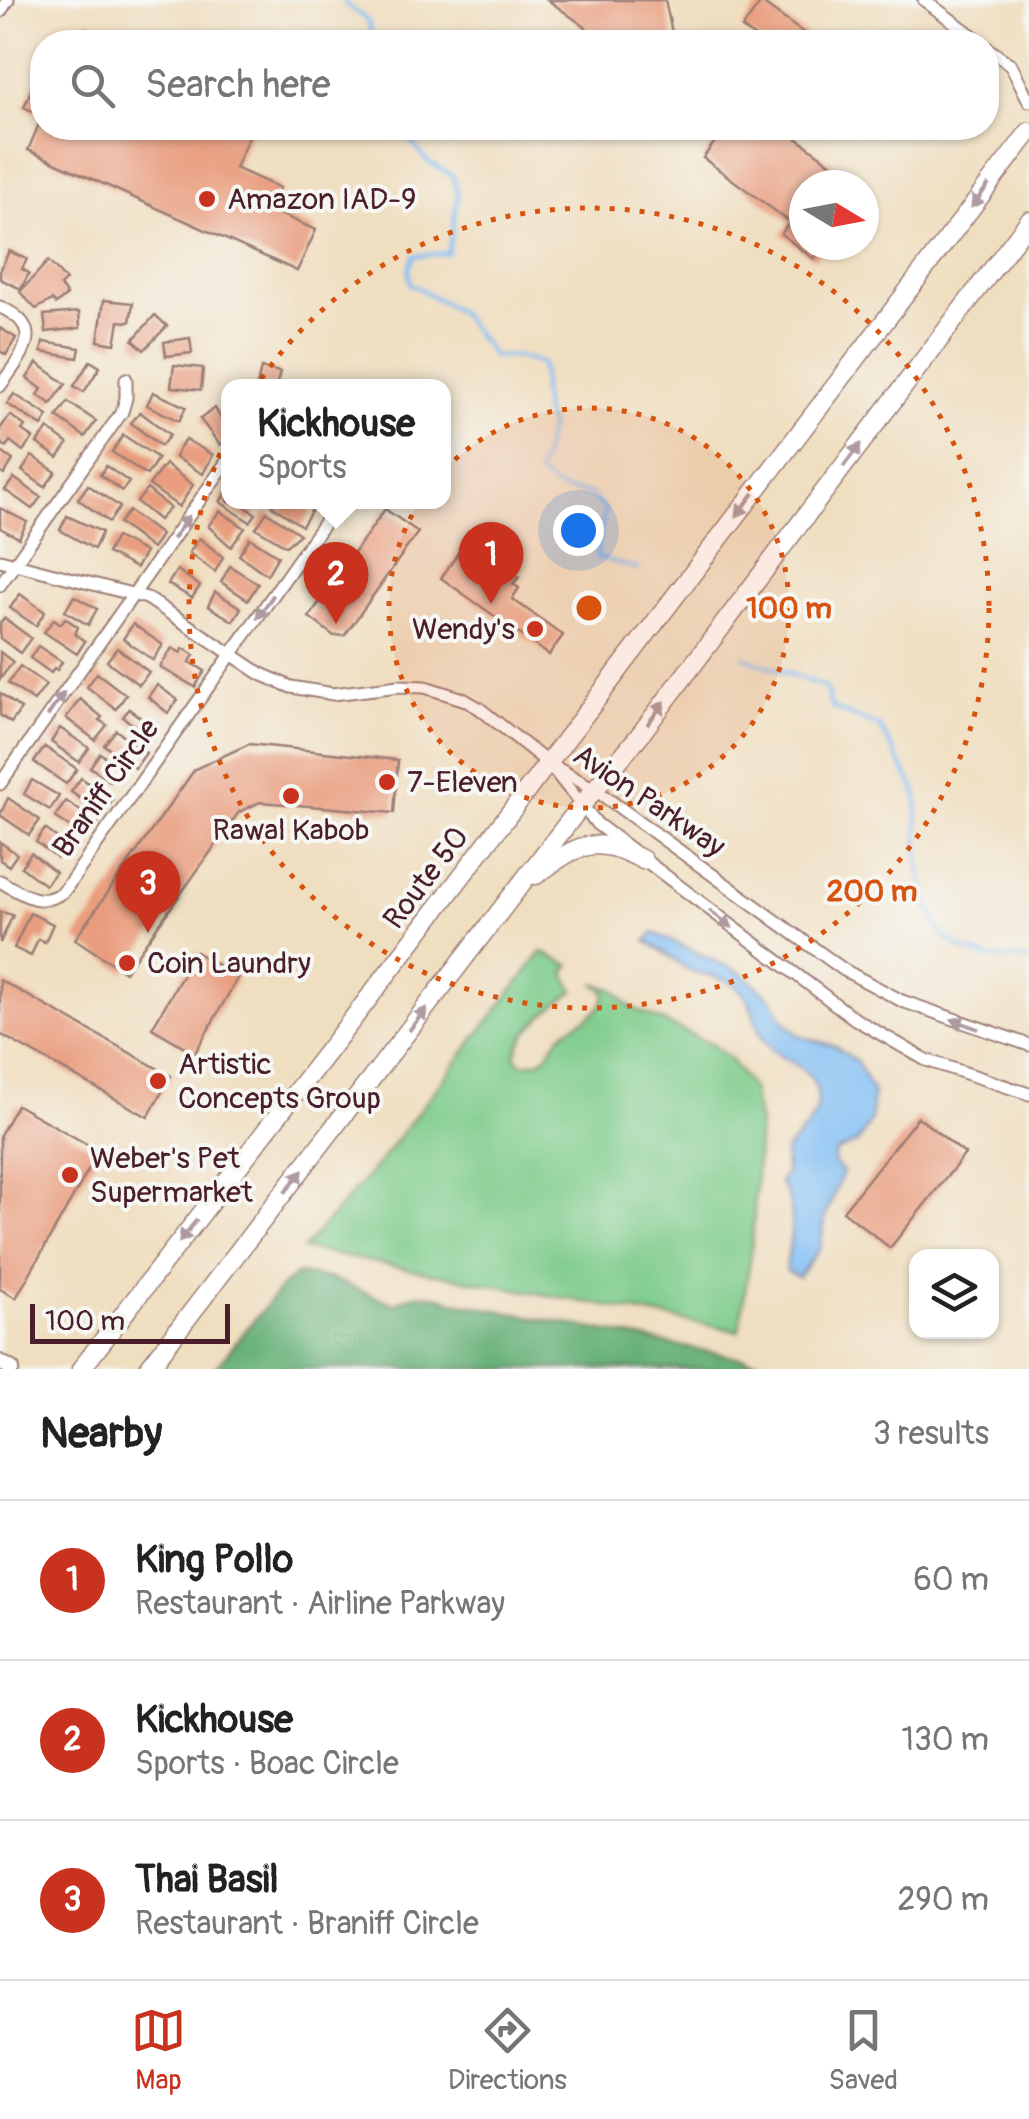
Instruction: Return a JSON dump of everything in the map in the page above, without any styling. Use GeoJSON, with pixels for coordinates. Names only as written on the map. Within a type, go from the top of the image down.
{"type":"FeatureCollection","features":[{"type":"Feature","properties":{"kind":"highway","name":"Route 50"},"geometry":{"type":"LineString","coordinates":[[82,1369],[1029,132]]}},
{"type":"Feature","properties":{"kind":"highway"},"geometry":{"type":"LineString","coordinates":[[148,1369],[650,720],[1029,221]]}},
{"type":"Feature","properties":{"kind":"highway"},"geometry":{"type":"LineString","coordinates":[[519,886],[577,848],[603,843],[643,860]]}},
{"type":"Feature","properties":{"kind":"street"},"geometry":{"type":"LineString","coordinates":[[0,12],[8,0]]}},
{"type":"Feature","properties":{"kind":"street"},"geometry":{"type":"LineString","coordinates":[[924,0],[965,30]]}},
{"type":"Feature","properties":{"kind":"street"},"geometry":{"type":"LineString","coordinates":[[999,56],[1011,65],[1029,101]]}},
{"type":"Feature","properties":{"kind":"street"},"geometry":{"type":"LineString","coordinates":[[1011,65],[1029,68]]}},
{"type":"Feature","properties":{"kind":"street"},"geometry":{"type":"LineString","coordinates":[[0,306],[18,316],[28,335],[23,353],[0,386]]}},
{"type":"Feature","properties":{"kind":"street"},"geometry":{"type":"LineString","coordinates":[[0,585],[122,412],[126,380]]}},
{"type":"Feature","properties":{"kind":"street"},"geometry":{"type":"LineString","coordinates":[[0,784],[221,470]]}},
{"type":"Feature","properties":{"kind":"street","name":"Braniff Circle"},"geometry":{"type":"LineString","coordinates":[[0,882],[40,901],[64,891],[335,509]]}},
{"type":"Feature","properties":{"kind":"street"},"geometry":{"type":"LineString","coordinates":[[0,560],[132,595],[164,608],[270,679],[310,691],[344,693],[400,686],[446,692],[479,708],[548,763]]}},
{"type":"Feature","properties":{"kind":"street","name":"Avion Parkway"},"geometry":{"type":"LineString","coordinates":[[548,763],[594,789],[815,953],[902,1001],[1029,1045]]}},
{"type":"Feature","properties":{"kind":"street","name":"Avion Parkway"},"geometry":{"type":"LineString","coordinates":[[548,763],[597,824],[831,1002],[902,1048],[956,1072],[1029,1094]]}},
{"type":"Feature","properties":{"kind":"street"},"geometry":{"type":"LineString","coordinates":[[0,1362],[12,1369]]}},
{"type":"Feature","properties":{"kind":"green space"},"geometry":{"type":"Polygon","coordinates":[[[542,952],[570,965],[565,973],[574,991],[524,1036],[515,1056],[521,1063],[545,1057],[565,1031],[601,1006],[605,991],[594,983],[615,990],[629,1006],[711,1044],[729,1058],[752,1089],[759,1124],[752,1245],[739,1331],[303,1249],[377,1165],[542,952]]]}},
{"type":"Feature","properties":{"kind":"green space"},"geometry":{"type":"Polygon","coordinates":[[[297,1274],[329,1278],[395,1304],[413,1295],[429,1295],[798,1369],[214,1369],[283,1285],[297,1274]]]}},
{"type":"Feature","properties":{"kind":"water"},"geometry":{"type":"Polygon","coordinates":[[[654,933],[742,973],[771,998],[784,1021],[799,1036],[835,1046],[857,1062],[873,1093],[871,1120],[858,1142],[835,1153],[834,1163],[843,1172],[826,1214],[820,1248],[798,1277],[786,1271],[791,1213],[779,1182],[786,1174],[785,1152],[816,1112],[814,1083],[804,1070],[764,1041],[741,990],[728,981],[680,965],[646,942],[654,933]]]}},
{"type":"Feature","properties":{"kind":"building"},"geometry":{"type":"Polygon","coordinates":[[[548,0],[665,0],[671,30],[589,30],[548,0]]]}},
{"type":"Feature","properties":{"kind":"building"},"geometry":{"type":"Polygon","coordinates":[[[761,2],[800,30],[745,30],[742,28],[761,2]]]}},
{"type":"Feature","properties":{"kind":"building","name":"Amazon IAD-9"},"geometry":{"type":"Polygon","coordinates":[[[32,140],[247,140],[235,168],[280,188],[271,210],[316,230],[297,271],[28,150],[32,140]]]}},
{"type":"Feature","properties":{"kind":"building"},"geometry":{"type":"Polygon","coordinates":[[[716,140],[799,140],[840,170],[789,170],[789,221],[703,158],[716,140]]]}},
{"type":"Feature","properties":{"kind":"building"},"geometry":{"type":"Polygon","coordinates":[[[789,223],[789,240],[781,234],[789,223]]]}},
{"type":"Feature","properties":{"kind":"building"},"geometry":{"type":"Polygon","coordinates":[[[9,251],[27,259],[22,269],[29,273],[21,289],[0,279],[9,251]]]}},
{"type":"Feature","properties":{"kind":"building"},"geometry":{"type":"Polygon","coordinates":[[[48,261],[66,280],[60,286],[67,295],[56,304],[52,300],[36,309],[20,292],[48,261]]]}},
{"type":"Feature","properties":{"kind":"building"},"geometry":{"type":"Polygon","coordinates":[[[104,300],[133,303],[130,322],[119,321],[115,344],[98,341],[104,300]]]}},
{"type":"Feature","properties":{"kind":"building"},"geometry":{"type":"Polygon","coordinates":[[[79,312],[80,328],[46,332],[44,315],[79,312]]]}},
{"type":"Feature","properties":{"kind":"building"},"geometry":{"type":"Polygon","coordinates":[[[155,315],[167,326],[144,350],[133,340],[155,315]]]}},
{"type":"Feature","properties":{"kind":"building"},"geometry":{"type":"Polygon","coordinates":[[[0,328],[16,338],[6,355],[0,351],[0,328]]]}},
{"type":"Feature","properties":{"kind":"building"},"geometry":{"type":"Polygon","coordinates":[[[190,338],[192,353],[166,356],[164,342],[190,338]]]}},
{"type":"Feature","properties":{"kind":"building"},"geometry":{"type":"Polygon","coordinates":[[[43,342],[80,348],[78,358],[41,352],[43,342]]]}},
{"type":"Feature","properties":{"kind":"building"},"geometry":{"type":"Polygon","coordinates":[[[90,361],[100,367],[84,392],[74,386],[90,361]]]}},
{"type":"Feature","properties":{"kind":"building"},"geometry":{"type":"Polygon","coordinates":[[[37,363],[66,384],[51,404],[38,395],[42,389],[27,378],[37,363]]]}},
{"type":"Feature","properties":{"kind":"building"},"geometry":{"type":"Polygon","coordinates":[[[174,365],[203,368],[201,390],[171,387],[174,365]]]}},
{"type":"Feature","properties":{"kind":"building"},"geometry":{"type":"Polygon","coordinates":[[[261,368],[280,372],[278,379],[259,379],[261,368]]]}},
{"type":"Feature","properties":{"kind":"building"},"geometry":{"type":"Polygon","coordinates":[[[153,392],[186,407],[179,421],[147,405],[153,392]]]}},
{"type":"Feature","properties":{"kind":"building"},"geometry":{"type":"Polygon","coordinates":[[[14,394],[48,416],[42,426],[7,404],[14,394]]]}},
{"type":"Feature","properties":{"kind":"building"},"geometry":{"type":"Polygon","coordinates":[[[68,402],[96,421],[85,437],[57,417],[68,402]]]}},
{"type":"Feature","properties":{"kind":"building"},"geometry":{"type":"Polygon","coordinates":[[[215,408],[221,419],[220,445],[200,419],[215,408]]]}},
{"type":"Feature","properties":{"kind":"building"},"geometry":{"type":"Polygon","coordinates":[[[140,412],[170,435],[161,446],[131,423],[140,412]]]}},
{"type":"Feature","properties":{"kind":"building"},"geometry":{"type":"Polygon","coordinates":[[[10,415],[33,438],[23,451],[10,441],[6,447],[0,442],[0,429],[10,415]]]}},
{"type":"Feature","properties":{"kind":"building"},"geometry":{"type":"Polygon","coordinates":[[[48,429],[68,444],[58,458],[37,443],[48,429]]]}},
{"type":"Feature","properties":{"kind":"building"},"geometry":{"type":"Polygon","coordinates":[[[123,435],[158,458],[147,475],[112,452],[123,435]]]}},
{"type":"Feature","properties":{"kind":"building"},"geometry":{"type":"Polygon","coordinates":[[[185,439],[213,455],[203,474],[175,457],[185,439]]]}},
{"type":"Feature","properties":{"kind":"building"},"geometry":{"type":"Polygon","coordinates":[[[0,451],[13,460],[4,475],[0,472],[0,451]]]}},
{"type":"Feature","properties":{"kind":"building"},"geometry":{"type":"Polygon","coordinates":[[[32,456],[56,472],[45,487],[22,471],[32,456]]]}},
{"type":"Feature","properties":{"kind":"building"},"geometry":{"type":"Polygon","coordinates":[[[165,464],[193,485],[179,507],[149,485],[165,464]]]}},
{"type":"Feature","properties":{"kind":"building"},"geometry":{"type":"Polygon","coordinates":[[[106,466],[129,482],[122,491],[100,475],[106,466]]]}},
{"type":"Feature","properties":{"kind":"building"},"geometry":{"type":"Polygon","coordinates":[[[14,478],[41,497],[32,509],[5,490],[14,478]]]}},
{"type":"Feature","properties":{"kind":"building"},"geometry":{"type":"Polygon","coordinates":[[[88,485],[120,507],[109,522],[78,499],[88,485]]]}},
{"type":"Feature","properties":{"kind":"building"},"geometry":{"type":"Polygon","coordinates":[[[147,489],[170,508],[159,520],[137,502],[147,489]]]}},
{"type":"Feature","properties":{"kind":"building"},"geometry":{"type":"Polygon","coordinates":[[[0,508],[27,522],[19,538],[0,528],[0,508]]]}},
{"type":"Feature","properties":{"kind":"building"},"geometry":{"type":"Polygon","coordinates":[[[230,509],[249,509],[256,514],[250,522],[230,509]]]}},
{"type":"Feature","properties":{"kind":"building"},"geometry":{"type":"Polygon","coordinates":[[[276,509],[312,510],[302,526],[276,509]]]}},
{"type":"Feature","properties":{"kind":"building"},"geometry":{"type":"Polygon","coordinates":[[[385,509],[418,532],[345,635],[334,636],[309,617],[385,509]]]}},
{"type":"Feature","properties":{"kind":"building"},"geometry":{"type":"Polygon","coordinates":[[[129,511],[161,535],[152,549],[119,523],[129,511]]]}},
{"type":"Feature","properties":{"kind":"building"},"geometry":{"type":"Polygon","coordinates":[[[220,511],[245,528],[231,547],[208,526],[220,511]]]}},
{"type":"Feature","properties":{"kind":"building"},"geometry":{"type":"Polygon","coordinates":[[[267,512],[300,534],[286,546],[256,528],[267,512]]]}},
{"type":"Feature","properties":{"kind":"building"},"geometry":{"type":"Polygon","coordinates":[[[67,516],[102,532],[94,549],[60,530],[67,516]]]}},
{"type":"Feature","properties":{"kind":"building"},"geometry":{"type":"Polygon","coordinates":[[[116,537],[145,552],[136,568],[107,553],[116,537]]]}},
{"type":"Feature","properties":{"kind":"building"},"geometry":{"type":"Polygon","coordinates":[[[199,538],[223,557],[215,572],[189,553],[199,538]]]}},
{"type":"Feature","properties":{"kind":"building"},"geometry":{"type":"Polygon","coordinates":[[[250,538],[278,556],[267,575],[239,555],[250,538]]]}},
{"type":"Feature","properties":{"kind":"building"},"geometry":{"type":"Polygon","coordinates":[[[467,540],[519,577],[513,584],[519,588],[512,599],[563,635],[549,655],[441,578],[467,540]]]}},
{"type":"Feature","properties":{"kind":"building"},"geometry":{"type":"Polygon","coordinates":[[[230,566],[258,584],[248,600],[221,582],[230,566]]]}},
{"type":"Feature","properties":{"kind":"building"},"geometry":{"type":"Polygon","coordinates":[[[177,570],[200,586],[192,598],[168,584],[177,570]]]}},
{"type":"Feature","properties":{"kind":"building"},"geometry":{"type":"Polygon","coordinates":[[[215,592],[241,608],[233,621],[208,606],[215,592]]]}},
{"type":"Feature","properties":{"kind":"building"},"geometry":{"type":"Polygon","coordinates":[[[20,594],[45,612],[36,626],[10,608],[20,594]]]}},
{"type":"Feature","properties":{"kind":"building"},"geometry":{"type":"Polygon","coordinates":[[[74,596],[97,609],[88,625],[65,611],[74,596]]]}},
{"type":"Feature","properties":{"kind":"building"},"geometry":{"type":"Polygon","coordinates":[[[4,618],[31,638],[20,653],[0,638],[4,618]]]}},
{"type":"Feature","properties":{"kind":"building"},"geometry":{"type":"Polygon","coordinates":[[[65,618],[78,627],[75,634],[85,641],[77,654],[44,632],[54,619],[61,624],[65,618]]]}},
{"type":"Feature","properties":{"kind":"building"},"geometry":{"type":"Polygon","coordinates":[[[133,624],[163,645],[153,660],[123,639],[133,624]]]}},
{"type":"Feature","properties":{"kind":"building"},"geometry":{"type":"Polygon","coordinates":[[[38,646],[62,662],[57,670],[54,668],[51,673],[30,658],[38,646]]]}},
{"type":"Feature","properties":{"kind":"building"},"geometry":{"type":"Polygon","coordinates":[[[117,648],[149,672],[139,685],[107,661],[117,648]]]}},
{"type":"Feature","properties":{"kind":"building"},"geometry":{"type":"Polygon","coordinates":[[[172,648],[181,653],[183,648],[194,655],[190,662],[205,671],[195,687],[160,667],[172,648]]]}},
{"type":"Feature","properties":{"kind":"building"},"geometry":{"type":"Polygon","coordinates":[[[0,652],[13,662],[0,679],[0,652]]]}},
{"type":"Feature","properties":{"kind":"building"},"geometry":{"type":"Polygon","coordinates":[[[20,666],[46,685],[34,701],[8,683],[20,666]]]}},
{"type":"Feature","properties":{"kind":"building"},"geometry":{"type":"Polygon","coordinates":[[[97,673],[126,695],[116,709],[87,687],[97,673]]]}},
{"type":"Feature","properties":{"kind":"building"},"geometry":{"type":"Polygon","coordinates":[[[157,685],[178,700],[168,713],[148,697],[157,685]]]}},
{"type":"Feature","properties":{"kind":"building"},"geometry":{"type":"Polygon","coordinates":[[[0,693],[21,709],[11,723],[0,715],[0,693]]]}},
{"type":"Feature","properties":{"kind":"building"},"geometry":{"type":"Polygon","coordinates":[[[80,699],[107,725],[95,740],[66,718],[80,699]]]}},
{"type":"Feature","properties":{"kind":"building"},"geometry":{"type":"Polygon","coordinates":[[[129,709],[158,731],[151,738],[123,717],[129,709]]]}},
{"type":"Feature","properties":{"kind":"building"},"geometry":{"type":"Polygon","coordinates":[[[60,728],[89,748],[79,762],[51,742],[60,728]]]}},
{"type":"Feature","properties":{"kind":"building"},"geometry":{"type":"Polygon","coordinates":[[[116,730],[146,753],[135,768],[104,745],[116,730]]]}},
{"type":"Feature","properties":{"kind":"building"},"geometry":{"type":"Polygon","coordinates":[[[249,744],[398,760],[394,813],[260,802],[239,812],[125,972],[75,939],[195,769],[249,744]]]}},
{"type":"Feature","properties":{"kind":"building"},"geometry":{"type":"Polygon","coordinates":[[[45,747],[77,769],[66,784],[34,762],[45,747]]]}},
{"type":"Feature","properties":{"kind":"building"},"geometry":{"type":"Polygon","coordinates":[[[100,753],[121,769],[111,782],[90,767],[100,753]]]}},
{"type":"Feature","properties":{"kind":"building"},"geometry":{"type":"Polygon","coordinates":[[[81,778],[113,800],[103,814],[71,792],[81,778]]]}},
{"type":"Feature","properties":{"kind":"building"},"geometry":{"type":"Polygon","coordinates":[[[32,780],[59,796],[50,810],[24,794],[32,780]]]}},
{"type":"Feature","properties":{"kind":"building"},"geometry":{"type":"Polygon","coordinates":[[[8,798],[40,820],[29,835],[0,815],[8,798]]]}},
{"type":"Feature","properties":{"kind":"building"},"geometry":{"type":"Polygon","coordinates":[[[66,801],[98,823],[87,838],[55,817],[66,801]]]}},
{"type":"Feature","properties":{"kind":"building"},"geometry":{"type":"Polygon","coordinates":[[[45,829],[67,845],[57,858],[36,842],[45,829]]]}},
{"type":"Feature","properties":{"kind":"building"},"geometry":{"type":"Polygon","coordinates":[[[0,842],[17,854],[9,866],[0,860],[0,842]]]}},
{"type":"Feature","properties":{"kind":"building"},"geometry":{"type":"Polygon","coordinates":[[[31,853],[56,872],[45,885],[21,867],[31,853]]]}},
{"type":"Feature","properties":{"kind":"building"},"geometry":{"type":"Polygon","coordinates":[[[0,912],[13,915],[0,943],[0,912]]]}},
{"type":"Feature","properties":{"kind":"building"},"geometry":{"type":"Polygon","coordinates":[[[30,913],[53,924],[45,942],[38,939],[31,956],[14,948],[30,913]]]}},
{"type":"Feature","properties":{"kind":"building"},"geometry":{"type":"Polygon","coordinates":[[[196,952],[238,977],[195,1053],[152,1028],[196,952]]]}},
{"type":"Feature","properties":{"kind":"building"},"geometry":{"type":"Polygon","coordinates":[[[0,980],[171,1076],[148,1117],[0,1034],[0,980]]]}},
{"type":"Feature","properties":{"kind":"building"},"geometry":{"type":"Polygon","coordinates":[[[17,1105],[99,1151],[16,1298],[0,1289],[0,1135],[17,1105]]]}},
{"type":"Feature","properties":{"kind":"building"},"geometry":{"type":"Polygon","coordinates":[[[918,1117],[965,1154],[890,1248],[843,1211],[918,1117]]]}},
{"type":"Feature","properties":{"kind":"waterway"},"geometry":{"type":"LineString","coordinates":[[344,3],[368,21],[370,30]]}},
{"type":"Feature","properties":{"kind":"waterway"},"geometry":{"type":"LineString","coordinates":[[410,140],[427,161],[453,176],[458,196],[448,253],[414,256],[409,269],[410,283],[459,312],[493,356],[542,363],[543,403],[550,426],[538,474],[561,490],[591,494],[605,510],[596,557],[638,569]]}},
{"type":"Feature","properties":{"kind":"waterway"},"geometry":{"type":"LineString","coordinates":[[744,657],[825,687],[832,708],[880,727],[917,793],[919,861],[927,902],[942,935],[964,950],[990,958],[1029,960]]}},
{"type":"Feature","properties":{"kind":"place","name":"Amazon IAD-9"},"geometry":{"type":"Point","coordinates":[207,199]}},
{"type":"Feature","properties":{"kind":"place","name":"King Pollo"},"geometry":{"type":"Point","coordinates":[491,604]}},
{"type":"Feature","properties":{"kind":"place","name":"Kickhouse"},"geometry":{"type":"Point","coordinates":[336,624]}},
{"type":"Feature","properties":{"kind":"place","name":"Wendy's"},"geometry":{"type":"Point","coordinates":[535,629]}},
{"type":"Feature","properties":{"kind":"place","name":"7-Eleven"},"geometry":{"type":"Point","coordinates":[387,782]}},
{"type":"Feature","properties":{"kind":"place","name":"Rawal Kabob"},"geometry":{"type":"Point","coordinates":[291,796]}},
{"type":"Feature","properties":{"kind":"place","name":"Thai Basil"},"geometry":{"type":"Point","coordinates":[148,933]}},
{"type":"Feature","properties":{"kind":"place","name":"Coin Laundry"},"geometry":{"type":"Point","coordinates":[127,963]}},
{"type":"Feature","properties":{"kind":"place","name":"Artistic Concepts Group"},"geometry":{"type":"Point","coordinates":[158,1081]}},
{"type":"Feature","properties":{"kind":"place","name":"Weber's Pet Supermarket"},"geometry":{"type":"Point","coordinates":[70,1175]}}]}
